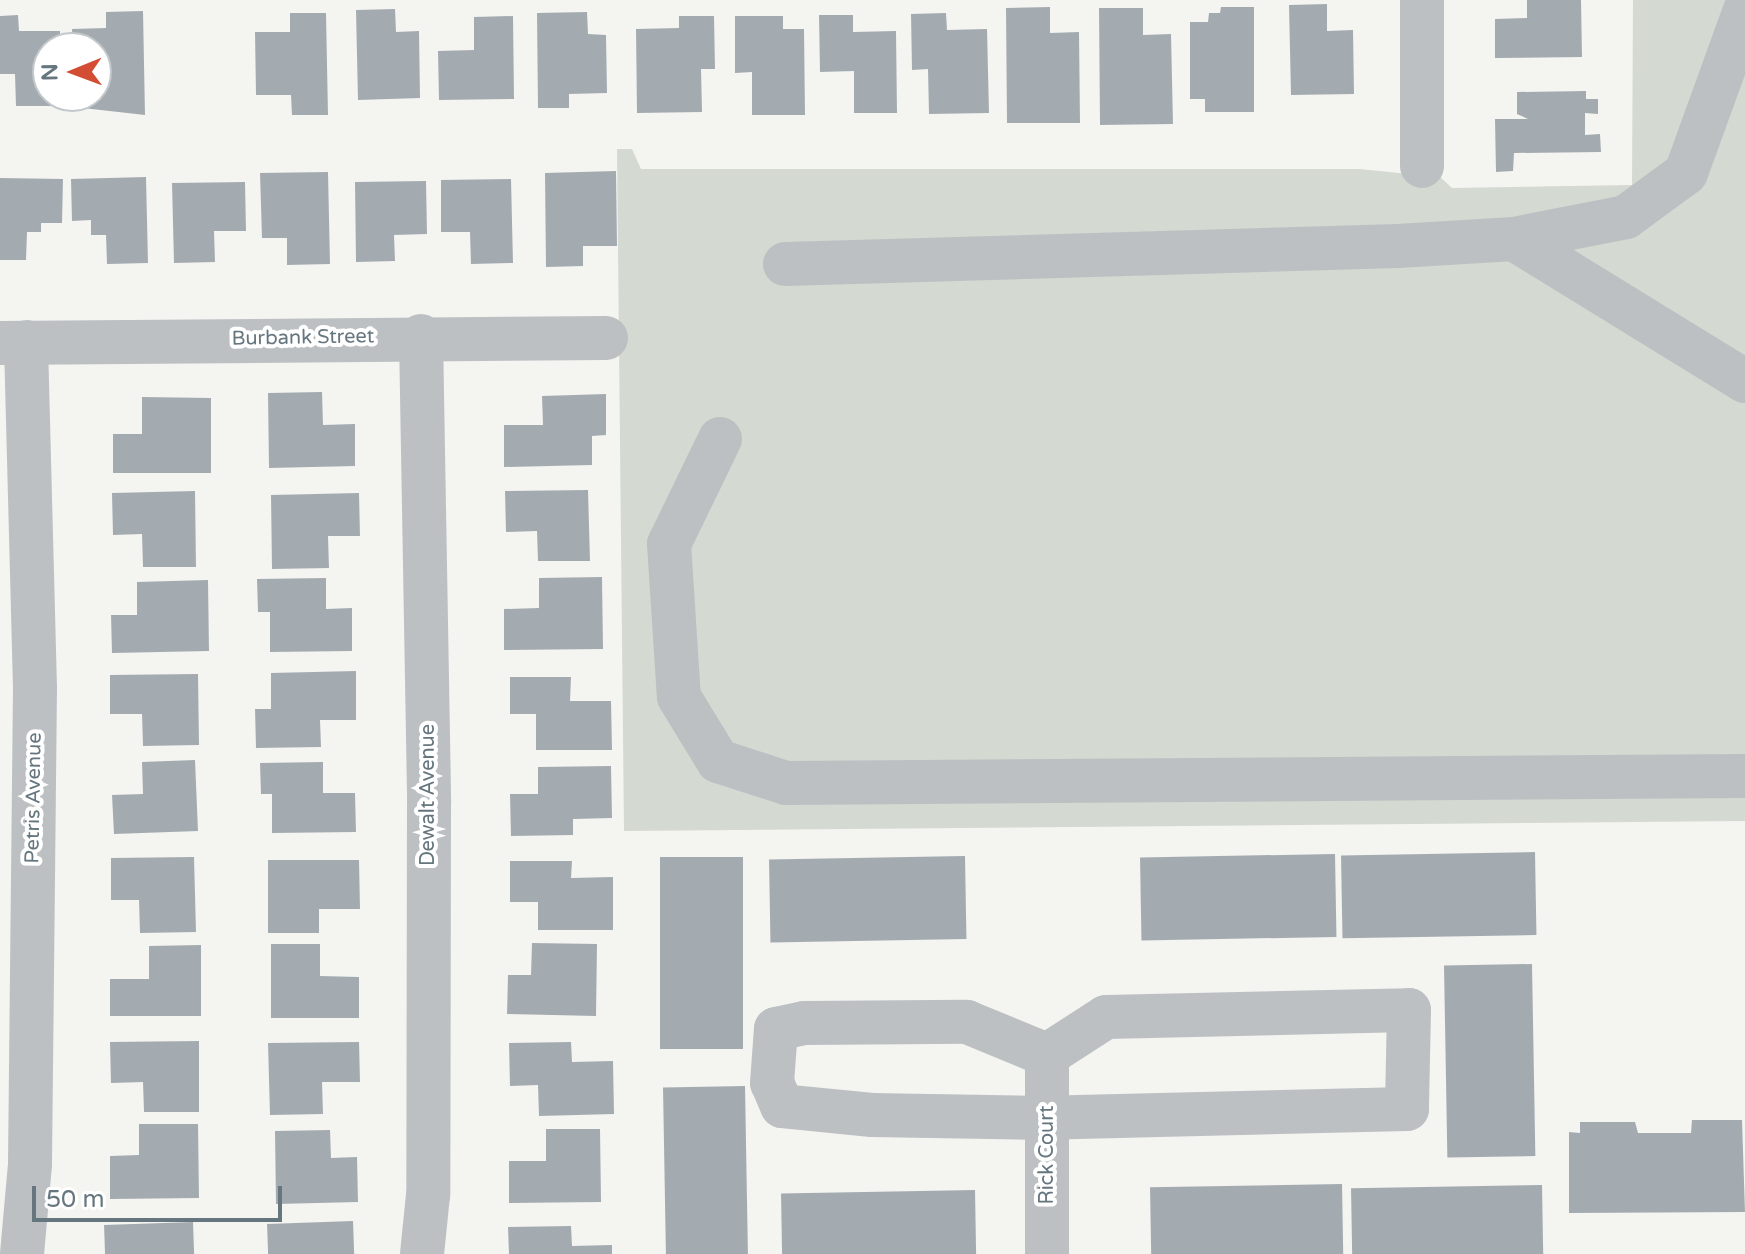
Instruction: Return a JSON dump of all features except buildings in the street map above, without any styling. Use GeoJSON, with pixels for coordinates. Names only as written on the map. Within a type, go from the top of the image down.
{"type":"FeatureCollection","features":[{"type":"Feature","properties":{"kind":"street"},"geometry":{"type":"LineString","coordinates":[[1422,0],[1422,166]]}},
{"type":"Feature","properties":{"kind":"street"},"geometry":{"type":"LineString","coordinates":[[785,264],[1514,239],[1626,217],[1686,173],[1745,10]]}},
{"type":"Feature","properties":{"kind":"street"},"geometry":{"type":"LineString","coordinates":[[1514,239],[1745,381]]}},
{"type":"Feature","properties":{"kind":"street","name":"Burbank Street"},"geometry":{"type":"LineString","coordinates":[[13,343],[421,336],[606,338]]}},
{"type":"Feature","properties":{"kind":"street","name":"Dewalt Avenue"},"geometry":{"type":"LineString","coordinates":[[421,336],[429,803],[428,1195],[422,1254]]}},
{"type":"Feature","properties":{"kind":"street","name":"Petris Avenue"},"geometry":{"type":"LineString","coordinates":[[13,343],[18,688],[15,1128],[22,1254]]}},
{"type":"Feature","properties":{"kind":"street"},"geometry":{"type":"LineString","coordinates":[[720,439],[669,544],[679,697],[718,761],[786,783],[1745,776]]}},
{"type":"Feature","properties":{"kind":"street"},"geometry":{"type":"LineString","coordinates":[[1409,1010],[1407,1109],[1047,1118],[872,1115],[782,1106],[772,1083],[776,1029],[804,1023],[967,1022],[1047,1055],[1106,1017],[1409,1010]]}},
{"type":"Feature","properties":{"kind":"street","name":"Rick Court"},"geometry":{"type":"LineString","coordinates":[[1047,1055],[1047,1254]]}},
{"type":"Feature","properties":{"kind":"shaded area"},"geometry":{"type":"Polygon","coordinates":[[[1633,0],[1745,0],[1745,821],[624,831],[617,149],[632,149],[641,169],[1359,169],[1440,177],[1452,188],[1632,185],[1633,0]]]}}]}
